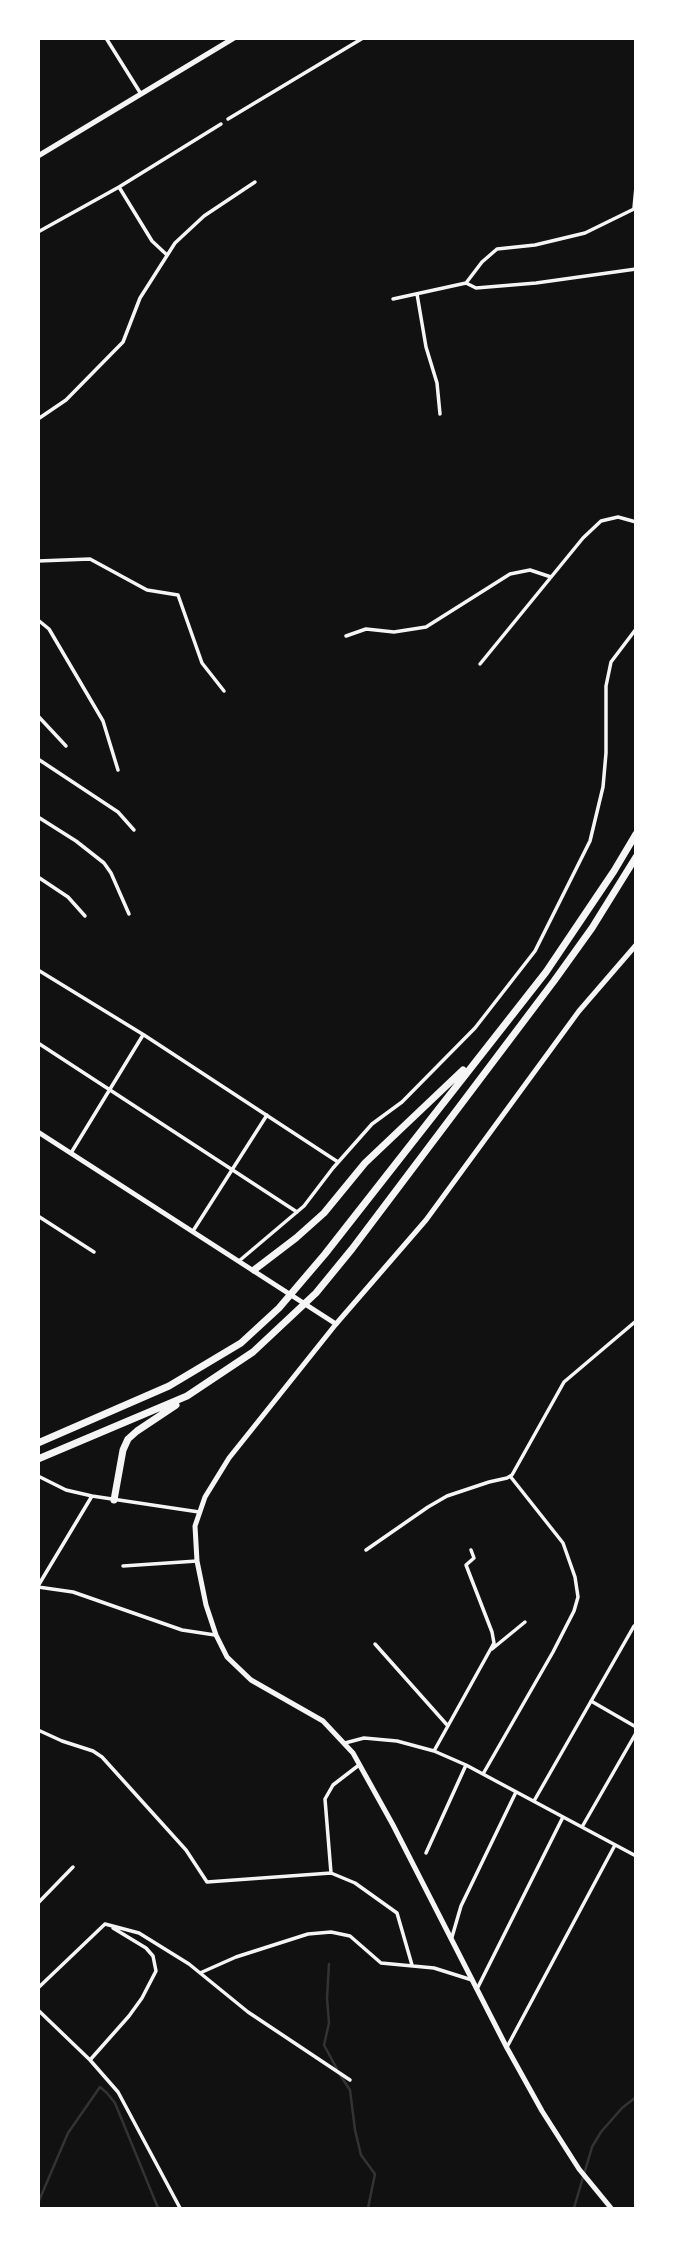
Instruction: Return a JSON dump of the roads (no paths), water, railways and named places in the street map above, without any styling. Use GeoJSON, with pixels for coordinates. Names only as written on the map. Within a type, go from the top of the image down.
{"type":"FeatureCollection","features":[{"type":"Feature","properties":{"kind":"highway"},"geometry":{"type":"LineString","coordinates":[[38,1443],[169,1386],[241,1343],[279,1308],[300,1285],[546,972],[614,871],[635,834]]}},
{"type":"Feature","properties":{"kind":"highway"},"geometry":{"type":"LineString","coordinates":[[114,1500],[122,1450],[128,1439],[253,1352],[316,1293],[554,981],[592,928],[635,857]]}},
{"type":"Feature","properties":{"kind":"highway"},"geometry":{"type":"LineString","coordinates":[[254,1270],[324,1213],[365,1163],[481,1053]]}},
{"type":"Feature","properties":{"kind":"highway"},"geometry":{"type":"LineString","coordinates":[[38,1459],[187,1396]]}},
{"type":"Feature","properties":{"kind":"main road"},"geometry":{"type":"LineString","coordinates":[[38,156],[234,38]]}},
{"type":"Feature","properties":{"kind":"main road"},"geometry":{"type":"LineString","coordinates":[[611,2208],[581,2171],[542,2111],[507,2048],[452,1937],[345,1743],[323,1721],[251,1680],[227,1657],[206,1605],[197,1562],[195,1526],[205,1497],[229,1458],[336,1324],[426,1220],[579,1011],[635,945]]}},
{"type":"Feature","properties":{"kind":"main road"},"geometry":{"type":"LineString","coordinates":[[38,1132],[336,1324]]}},
{"type":"Feature","properties":{"kind":"street"},"geometry":{"type":"LineString","coordinates":[[106,38],[141,94]]}},
{"type":"Feature","properties":{"kind":"street"},"geometry":{"type":"LineString","coordinates":[[229,119],[363,38]]}},
{"type":"Feature","properties":{"kind":"street"},"geometry":{"type":"LineString","coordinates":[[38,232],[119,187],[221,124]]}},
{"type":"Feature","properties":{"kind":"street"},"geometry":{"type":"LineString","coordinates":[[38,419],[66,400],[123,342],[140,298],[175,243],[204,216],[255,182]]}},
{"type":"Feature","properties":{"kind":"street"},"geometry":{"type":"LineString","coordinates":[[119,187],[152,241],[167,255]]}},
{"type":"Feature","properties":{"kind":"street"},"geometry":{"type":"LineString","coordinates":[[466,283],[482,262],[497,249],[535,245],[584,233],[635,208],[635,187]]}},
{"type":"Feature","properties":{"kind":"street"},"geometry":{"type":"LineString","coordinates":[[393,299],[466,283],[476,288],[536,283],[635,269]]}},
{"type":"Feature","properties":{"kind":"street"},"geometry":{"type":"LineString","coordinates":[[417,294],[426,346],[437,383],[440,414]]}},
{"type":"Feature","properties":{"kind":"street"},"geometry":{"type":"LineString","coordinates":[[480,664],[583,538],[601,521],[618,517],[635,522]]}},
{"type":"Feature","properties":{"kind":"street"},"geometry":{"type":"LineString","coordinates":[[38,561],[90,559],[147,590],[177,595],[202,663],[223,691]]}},
{"type":"Feature","properties":{"kind":"street"},"geometry":{"type":"LineString","coordinates":[[346,636],[366,629],[394,632],[426,627],[510,574],[530,570],[551,577]]}},
{"type":"Feature","properties":{"kind":"street"},"geometry":{"type":"LineString","coordinates":[[38,620],[49,629],[103,721],[118,770]]}},
{"type":"Feature","properties":{"kind":"street"},"geometry":{"type":"LineString","coordinates":[[239,1261],[310,1200],[338,1162],[372,1124],[402,1102],[475,1028],[535,951],[590,841],[603,787],[606,686],[611,662],[635,629]]}},
{"type":"Feature","properties":{"kind":"street"},"geometry":{"type":"LineString","coordinates":[[38,716],[66,747]]}},
{"type":"Feature","properties":{"kind":"street"},"geometry":{"type":"LineString","coordinates":[[38,759],[118,812],[134,830]]}},
{"type":"Feature","properties":{"kind":"street"},"geometry":{"type":"LineString","coordinates":[[38,817],[104,863],[129,914]]}},
{"type":"Feature","properties":{"kind":"street"},"geometry":{"type":"LineString","coordinates":[[38,877],[68,897],[85,916]]}},
{"type":"Feature","properties":{"kind":"street"},"geometry":{"type":"LineString","coordinates":[[38,970],[144,1035],[338,1162]]}},
{"type":"Feature","properties":{"kind":"street"},"geometry":{"type":"LineString","coordinates":[[71,1153],[144,1035]]}},
{"type":"Feature","properties":{"kind":"street"},"geometry":{"type":"LineString","coordinates":[[38,1043],[296,1213]]}},
{"type":"Feature","properties":{"kind":"street"},"geometry":{"type":"LineString","coordinates":[[193,1231],[267,1115]]}},
{"type":"Feature","properties":{"kind":"street"},"geometry":{"type":"LineString","coordinates":[[38,1216],[94,1252]]}},
{"type":"Feature","properties":{"kind":"street"},"geometry":{"type":"LineString","coordinates":[[366,1550],[447,1496],[510,1476],[564,1382],[635,1321]]}},
{"type":"Feature","properties":{"kind":"street"},"geometry":{"type":"LineString","coordinates":[[38,1476],[66,1490],[92,1496],[199,1511]]}},
{"type":"Feature","properties":{"kind":"street"},"geometry":{"type":"LineString","coordinates":[[483,1774],[553,1652],[575,1611],[578,1597],[575,1577],[562,1543],[510,1476]]}},
{"type":"Feature","properties":{"kind":"street"},"geometry":{"type":"LineString","coordinates":[[92,1496],[38,1587],[73,1592],[183,1630],[216,1635]]}},
{"type":"Feature","properties":{"kind":"street"},"geometry":{"type":"LineString","coordinates":[[434,1751],[494,1643],[466,1565],[474,1558],[471,1550]]}},
{"type":"Feature","properties":{"kind":"street"},"geometry":{"type":"LineString","coordinates":[[123,1566],[197,1562]]}},
{"type":"Feature","properties":{"kind":"street"},"geometry":{"type":"LineString","coordinates":[[491,1651],[525,1622]]}},
{"type":"Feature","properties":{"kind":"street"},"geometry":{"type":"LineString","coordinates":[[534,1801],[634,1626]]}},
{"type":"Feature","properties":{"kind":"street"},"geometry":{"type":"LineString","coordinates":[[376,1644],[448,1726]]}},
{"type":"Feature","properties":{"kind":"street"},"geometry":{"type":"LineString","coordinates":[[591,1701],[635,1727]]}},
{"type":"Feature","properties":{"kind":"street"},"geometry":{"type":"LineString","coordinates":[[38,1730],[102,1757],[186,1850],[207,1882],[331,1873],[355,1883],[397,1913],[412,1965]]}},
{"type":"Feature","properties":{"kind":"street"},"geometry":{"type":"LineString","coordinates":[[582,1827],[635,1733]]}},
{"type":"Feature","properties":{"kind":"street"},"geometry":{"type":"LineString","coordinates":[[345,1743],[364,1738],[397,1741],[434,1751],[466,1765],[635,1856]]}},
{"type":"Feature","properties":{"kind":"street"},"geometry":{"type":"LineString","coordinates":[[331,1873],[325,1799],[333,1785],[359,1765]]}},
{"type":"Feature","properties":{"kind":"street"},"geometry":{"type":"LineString","coordinates":[[426,1853],[466,1765]]}},
{"type":"Feature","properties":{"kind":"street"},"geometry":{"type":"LineString","coordinates":[[452,1937],[461,1906],[516,1792]]}},
{"type":"Feature","properties":{"kind":"street"},"geometry":{"type":"LineString","coordinates":[[477,1989],[563,1817]]}},
{"type":"Feature","properties":{"kind":"street"},"geometry":{"type":"LineString","coordinates":[[507,2048],[615,1845]]}},
{"type":"Feature","properties":{"kind":"street"},"geometry":{"type":"LineString","coordinates":[[38,1903],[73,1867]]}},
{"type":"Feature","properties":{"kind":"street"},"geometry":{"type":"LineString","coordinates":[[105,1924],[139,1933],[200,1973],[248,2012],[347,2078]]}},
{"type":"Feature","properties":{"kind":"street"},"geometry":{"type":"LineString","coordinates":[[38,1988],[105,1924]]}},
{"type":"Feature","properties":{"kind":"street"},"geometry":{"type":"LineString","coordinates":[[90,2060],[129,2016],[156,1971],[153,1956],[146,1948],[105,1924]]}},
{"type":"Feature","properties":{"kind":"street"},"geometry":{"type":"LineString","coordinates":[[200,1973],[236,1957],[308,1934],[331,1932],[351,1936],[381,1963],[434,1968],[472,1980]]}},
{"type":"Feature","properties":{"kind":"street"},"geometry":{"type":"LineString","coordinates":[[38,2010],[90,2060],[118,2092],[180,2208]]}},
{"type":"Feature","properties":{"kind":"waterway"},"geometry":{"type":"LineString","coordinates":[[329,1964],[329,2023],[324,2045],[337,2069]]}},
{"type":"Feature","properties":{"kind":"waterway"},"geometry":{"type":"LineString","coordinates":[[340,2075],[350,2090],[361,2155],[375,2174],[368,2208]]}},
{"type":"Feature","properties":{"kind":"waterway"},"geometry":{"type":"LineString","coordinates":[[38,2203],[68,2133],[100,2087],[115,2103],[158,2208]]}},
{"type":"Feature","properties":{"kind":"waterway"},"geometry":{"type":"LineString","coordinates":[[574,2208],[592,2147],[622,2108],[636,2097]]}}]}
